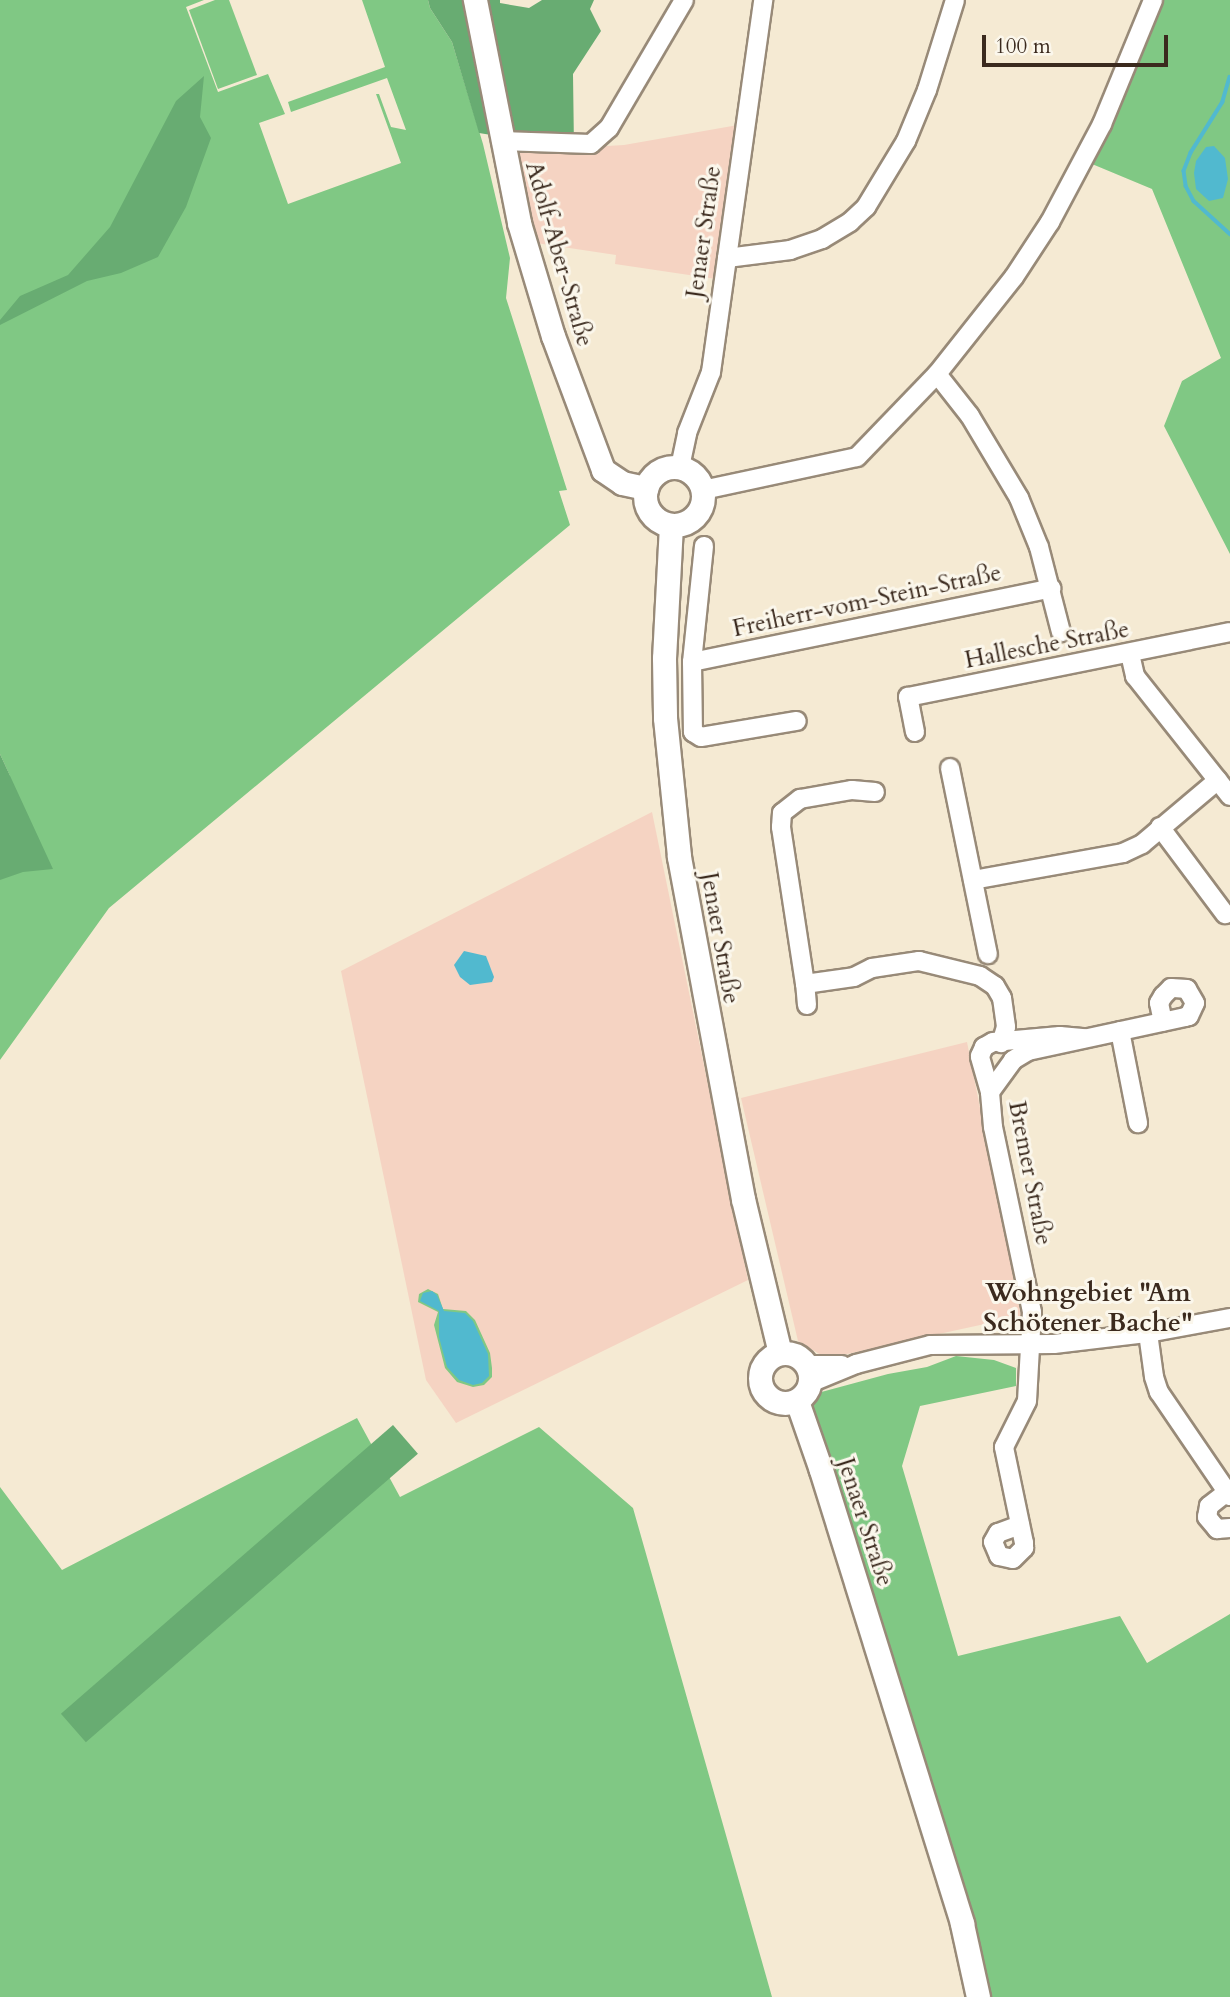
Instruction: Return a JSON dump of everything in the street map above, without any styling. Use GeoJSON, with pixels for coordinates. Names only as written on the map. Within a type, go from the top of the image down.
{"type":"FeatureCollection","features":[{"type":"Feature","properties":{"kind":"main road","name":"Adolf-Aber-Straße"},"geometry":{"type":"LineString","coordinates":[[475,0],[502,141],[535,280],[593,449],[603,470],[622,483],[646,488]]}},
{"type":"Feature","properties":{"kind":"main road"},"geometry":{"type":"LineString","coordinates":[[680,467],[695,475],[704,490],[704,500],[696,516],[689,522],[671,525],[656,519],[650,512],[646,505],[646,488],[655,473],[662,469],[680,467]]}},
{"type":"Feature","properties":{"kind":"main road","name":"Jenaer Straße"},"geometry":{"type":"LineString","coordinates":[[671,525],[665,631],[665,706],[679,857],[743,1199],[780,1353]]}},
{"type":"Feature","properties":{"kind":"main road"},"geometry":{"type":"LineString","coordinates":[[780,1353],[797,1356],[804,1383],[776,1402],[762,1388],[761,1369],[768,1359],[780,1353]]}},
{"type":"Feature","properties":{"kind":"main road","name":"Jenaer Straße"},"geometry":{"type":"LineString","coordinates":[[804,1383],[881,1660],[962,1924],[978,1997]]}},
{"type":"Feature","properties":{"kind":"street"},"geometry":{"type":"LineString","coordinates":[[502,141],[591,144],[609,128],[684,0]]}},
{"type":"Feature","properties":{"kind":"street","name":"Jenaer Straße"},"geometry":{"type":"LineString","coordinates":[[680,467],[687,433],[711,372],[763,0]]}},
{"type":"Feature","properties":{"kind":"street"},"geometry":{"type":"LineString","coordinates":[[727,258],[790,250],[822,239],[850,222],[866,206],[886,179],[906,141],[927,90],[955,0]]}},
{"type":"Feature","properties":{"kind":"street"},"geometry":{"type":"LineString","coordinates":[[704,490],[858,457],[937,374],[1014,277],[1050,222],[1102,124],[1153,0]]}},
{"type":"Feature","properties":{"kind":"street"},"geometry":{"type":"LineString","coordinates":[[937,374],[970,416],[1013,487],[1039,547],[1061,632]]}},
{"type":"Feature","properties":{"kind":"street","name":"Freiherr-vom-Stein-Straße"},"geometry":{"type":"LineString","coordinates":[[704,546],[692,662],[693,732],[701,737],[797,721]]}},
{"type":"Feature","properties":{"kind":"street","name":"Freiherr-vom-Stein-Straße"},"geometry":{"type":"LineString","coordinates":[[692,662],[1051,588]]}},
{"type":"Feature","properties":{"kind":"street","name":"Hallesche Straße"},"geometry":{"type":"LineString","coordinates":[[915,732],[908,698],[1230,632]]}},
{"type":"Feature","properties":{"kind":"street"},"geometry":{"type":"LineString","coordinates":[[1130,654],[1135,676],[1230,796]]}},
{"type":"Feature","properties":{"kind":"street"},"geometry":{"type":"LineString","coordinates":[[950,768],[988,954]]}},
{"type":"Feature","properties":{"kind":"street"},"geometry":{"type":"LineString","coordinates":[[973,880],[1122,853],[1142,844],[1218,780]]}},
{"type":"Feature","properties":{"kind":"street"},"geometry":{"type":"LineString","coordinates":[[807,1005],[781,827],[782,813],[800,799],[852,790],[875,792]]}},
{"type":"Feature","properties":{"kind":"street"},"geometry":{"type":"LineString","coordinates":[[1160,827],[1224,914]]}},
{"type":"Feature","properties":{"kind":"street"},"geometry":{"type":"LineString","coordinates":[[805,984],[854,977],[872,968],[919,961],[980,976],[995,986],[1002,998],[1006,1027],[1002,1044]]}},
{"type":"Feature","properties":{"kind":"street"},"geometry":{"type":"LineString","coordinates":[[1002,1044],[1011,1051],[1013,1060],[1028,1051],[1163,1022]]}},
{"type":"Feature","properties":{"kind":"street"},"geometry":{"type":"LineString","coordinates":[[1120,1031],[1138,1123]]}},
{"type":"Feature","properties":{"kind":"street"},"geometry":{"type":"LineString","coordinates":[[1002,1044],[1012,1039],[1060,1036],[1085,1038]]}},
{"type":"Feature","properties":{"kind":"street","name":"Bremer Straße"},"geometry":{"type":"LineString","coordinates":[[1002,1044],[988,1044],[980,1056],[990,1092],[993,1126],[1032,1312],[1027,1401],[1004,1447],[1020,1525]]}},
{"type":"Feature","properties":{"kind":"street","name":"Bremer Straße"},"geometry":{"type":"LineString","coordinates":[[990,1092],[1013,1060]]}},
{"type":"Feature","properties":{"kind":"street"},"geometry":{"type":"LineString","coordinates":[[804,1383],[856,1364],[930,1345],[1030,1345],[1148,1333],[1230,1318]]}},
{"type":"Feature","properties":{"kind":"street"},"geometry":{"type":"LineString","coordinates":[[1148,1333],[1154,1377],[1159,1392],[1229,1494],[1212,1502],[1207,1517],[1217,1529],[1230,1528]]}},
{"type":"Feature","properties":{"kind":"shaded area"},"geometry":{"type":"Polygon","coordinates":[[[738,125],[716,279],[615,264],[616,255],[536,243],[509,145],[574,148],[624,145],[738,125]]]}},
{"type":"Feature","properties":{"kind":"shaded area"},"geometry":{"type":"Polygon","coordinates":[[[652,812],[748,1280],[456,1423],[426,1380],[341,971],[652,812]]]}},
{"type":"Feature","properties":{"kind":"shaded area"},"geometry":{"type":"Polygon","coordinates":[[[967,1042],[1021,1316],[847,1354],[821,1355],[798,1341],[741,1098],[967,1042]]]}},
{"type":"Feature","properties":{"kind":"green space"},"geometry":{"type":"Polygon","coordinates":[[[0,0],[204,0],[186,7],[218,92],[268,74],[285,114],[259,123],[288,204],[401,163],[376,94],[379,94],[391,127],[406,130],[387,78],[291,112],[288,102],[385,67],[362,0],[428,0],[430,8],[452,42],[483,144],[510,258],[506,298],[567,490],[559,491],[570,525],[109,908],[0,1060],[0,788],[10,776],[0,754],[0,0]]]}},
{"type":"Feature","properties":{"kind":"green space"},"geometry":{"type":"Polygon","coordinates":[[[215,0],[229,0],[257,75],[218,89],[189,10],[215,0]]]}},
{"type":"Feature","properties":{"kind":"green space"},"geometry":{"type":"Polygon","coordinates":[[[428,0],[500,0],[500,3],[529,8],[542,0],[594,0],[590,9],[601,31],[573,74],[574,148],[479,133],[452,42],[430,8],[428,0]]]}},
{"type":"Feature","properties":{"kind":"green space"},"geometry":{"type":"Polygon","coordinates":[[[1159,0],[1230,0],[1230,554],[1164,426],[1182,381],[1221,358],[1152,189],[1092,164],[1159,0]]]}},
{"type":"Feature","properties":{"kind":"green space"},"geometry":{"type":"Polygon","coordinates":[[[204,76],[200,117],[211,138],[186,207],[158,257],[121,273],[87,281],[0,325],[0,320],[20,296],[68,275],[110,227],[176,101],[204,76]]]}},
{"type":"Feature","properties":{"kind":"green space"},"geometry":{"type":"Polygon","coordinates":[[[0,754],[53,869],[23,872],[0,880],[0,754]]]}},
{"type":"Feature","properties":{"kind":"green space"},"geometry":{"type":"Polygon","coordinates":[[[428,1289],[438,1294],[443,1309],[466,1311],[475,1320],[490,1353],[492,1377],[484,1385],[473,1387],[457,1382],[445,1368],[434,1325],[438,1312],[418,1302],[419,1294],[428,1289]]]}},
{"type":"Feature","properties":{"kind":"green space"},"geometry":{"type":"Polygon","coordinates":[[[956,1356],[994,1360],[1016,1368],[1016,1386],[920,1406],[902,1466],[958,1656],[1120,1616],[1147,1663],[1230,1614],[1230,1997],[990,1997],[973,1920],[810,1407],[814,1394],[888,1374],[927,1367],[956,1356]]]}},
{"type":"Feature","properties":{"kind":"green space"},"geometry":{"type":"Polygon","coordinates":[[[357,1418],[400,1497],[539,1427],[633,1508],[772,1997],[0,1997],[0,1487],[62,1570],[357,1418]]]}},
{"type":"Feature","properties":{"kind":"green space"},"geometry":{"type":"Polygon","coordinates":[[[393,1425],[418,1454],[86,1742],[61,1714],[393,1425]]]}},
{"type":"Feature","properties":{"kind":"water"},"geometry":{"type":"Polygon","coordinates":[[[1214,146],[1225,158],[1228,179],[1223,198],[1209,201],[1196,189],[1194,173],[1196,161],[1206,147],[1214,146]]]}},
{"type":"Feature","properties":{"kind":"water"},"geometry":{"type":"Polygon","coordinates":[[[464,951],[486,956],[494,977],[492,982],[470,985],[460,977],[454,965],[464,951]]]}},
{"type":"Feature","properties":{"kind":"water"},"geometry":{"type":"Polygon","coordinates":[[[432,1291],[437,1295],[444,1311],[465,1313],[473,1321],[488,1354],[489,1376],[482,1383],[473,1385],[459,1380],[447,1367],[439,1337],[439,1311],[420,1301],[423,1293],[432,1291]]]}},
{"type":"Feature","properties":{"kind":"waterway"},"geometry":{"type":"LineString","coordinates":[[1230,77],[1223,102],[1191,153],[1184,171],[1186,186],[1194,201],[1230,234]]}},
{"type":"Feature","properties":{"kind":"district","name":"Wohngebiet \"Am Schötener Bache\""},"geometry":{"type":"Point","coordinates":[1088,1308]}}]}
